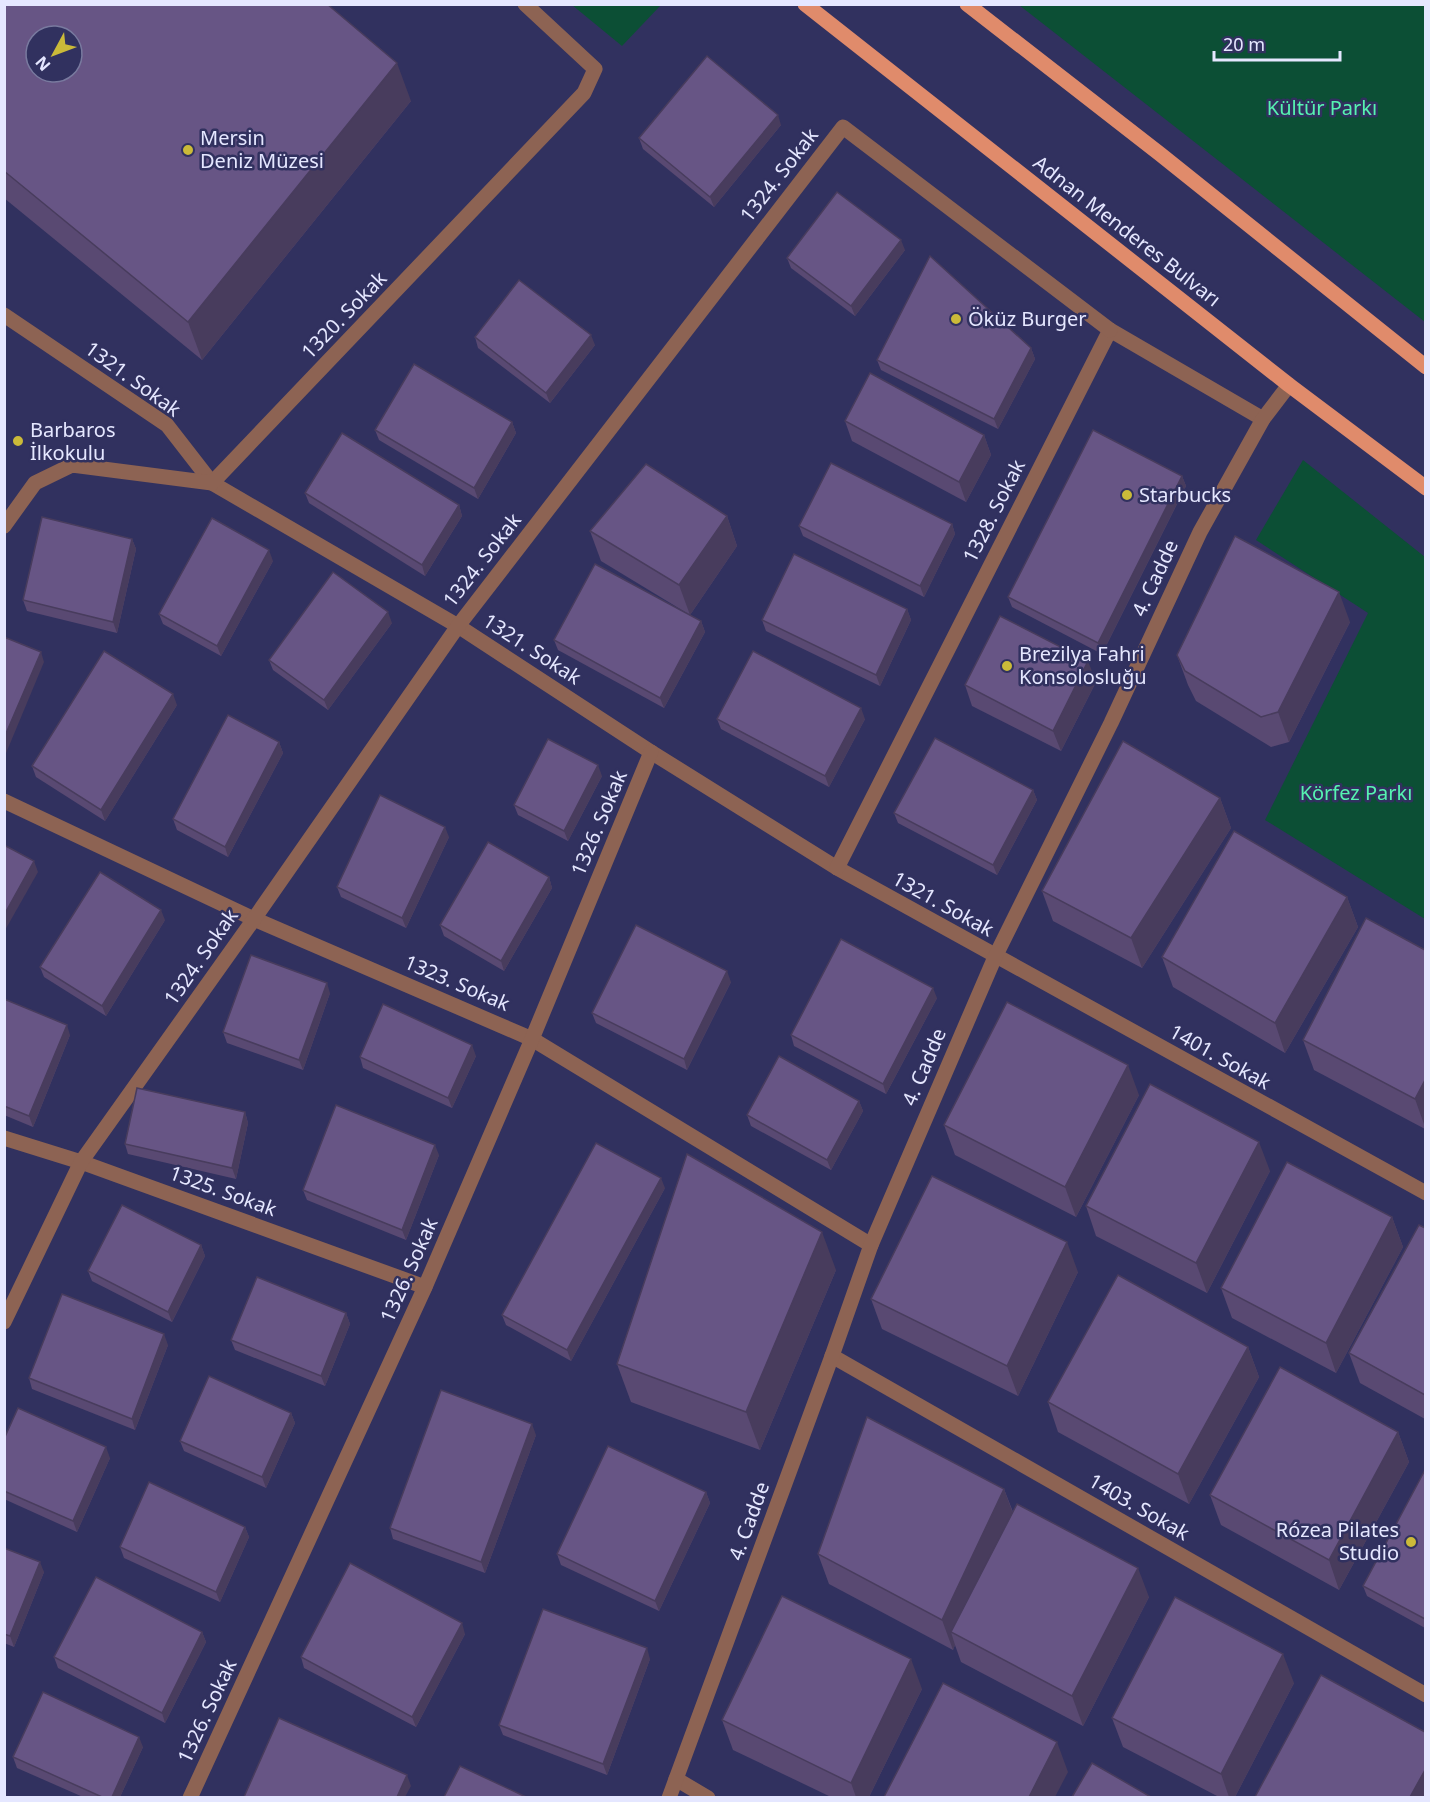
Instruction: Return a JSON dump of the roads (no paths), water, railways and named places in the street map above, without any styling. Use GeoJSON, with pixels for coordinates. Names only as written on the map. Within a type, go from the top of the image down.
{"type":"FeatureCollection","features":[{"type":"Feature","properties":{"kind":"main road","name":"Adnan Menderes Bulvarı"},"geometry":{"type":"LineString","coordinates":[[805,4],[1289,385],[1425,488]]}},
{"type":"Feature","properties":{"kind":"main road"},"geometry":{"type":"LineString","coordinates":[[967,4],[1160,154],[1425,367]]}},
{"type":"Feature","properties":{"kind":"street","name":"1320. Sokak"},"geometry":{"type":"LineString","coordinates":[[213,483],[584,93],[595,69],[525,4]]}},
{"type":"Feature","properties":{"kind":"street","name":"1324. Sokak"},"geometry":{"type":"LineString","coordinates":[[4,1322],[81,1162],[458,626],[843,127],[1110,330]]}},
{"type":"Feature","properties":{"kind":"street","name":"1321. Sokak"},"geometry":{"type":"LineString","coordinates":[[4,315],[167,425],[213,483],[458,626],[651,752],[837,868],[995,957]]}},
{"type":"Feature","properties":{"kind":"street"},"geometry":{"type":"LineString","coordinates":[[1110,330],[1263,419]]}},
{"type":"Feature","properties":{"kind":"street","name":"1328. Sokak"},"geometry":{"type":"LineString","coordinates":[[837,868],[1110,330]]}},
{"type":"Feature","properties":{"kind":"street","name":"4. Cadde"},"geometry":{"type":"LineString","coordinates":[[669,1797],[871,1245],[995,957],[1110,723],[1200,531],[1263,419],[1289,385]]}},
{"type":"Feature","properties":{"kind":"street"},"geometry":{"type":"LineString","coordinates":[[4,526],[34,483],[72,465],[213,483]]}},
{"type":"Feature","properties":{"kind":"street","name":"1326. Sokak"},"geometry":{"type":"LineString","coordinates":[[190,1797],[425,1287],[532,1039],[651,752]]}},
{"type":"Feature","properties":{"kind":"street","name":"1323. Sokak"},"geometry":{"type":"LineString","coordinates":[[4,801],[254,919],[532,1039],[871,1245]]}},
{"type":"Feature","properties":{"kind":"street","name":"1401. Sokak"},"geometry":{"type":"LineString","coordinates":[[995,957],[1425,1193]]}},
{"type":"Feature","properties":{"kind":"street","name":"1325. Sokak"},"geometry":{"type":"LineString","coordinates":[[4,1138],[81,1162],[425,1287]]}},
{"type":"Feature","properties":{"kind":"street","name":"1403. Sokak"},"geometry":{"type":"LineString","coordinates":[[832,1356],[1425,1695]]}},
{"type":"Feature","properties":{"kind":"street"},"geometry":{"type":"LineString","coordinates":[[676,1779],[708,1797]]}},
{"type":"Feature","properties":{"kind":"place","name":"Mersin Deniz Müzesi"},"geometry":{"type":"Point","coordinates":[188,150]}},
{"type":"Feature","properties":{"kind":"place","name":"Öküz Burger"},"geometry":{"type":"Point","coordinates":[956,319]}},
{"type":"Feature","properties":{"kind":"place","name":"Barbaros İlkokulu"},"geometry":{"type":"Point","coordinates":[18,441]}},
{"type":"Feature","properties":{"kind":"place","name":"Starbucks"},"geometry":{"type":"Point","coordinates":[1127,495]}},
{"type":"Feature","properties":{"kind":"place","name":"Brezilya Fahri Konsolosluğu"},"geometry":{"type":"Point","coordinates":[1007,666]}},
{"type":"Feature","properties":{"kind":"place","name":"Rózea Pilates Studio"},"geometry":{"type":"Point","coordinates":[1411,1542]}},
{"type":"Feature","properties":{"kind":"park label","name":"Kültür Parkı"},"geometry":{"type":"Point","coordinates":[1322,108]}},
{"type":"Feature","properties":{"kind":"park label","name":"Körfez Parkı"},"geometry":{"type":"Point","coordinates":[1356,793]}}]}
